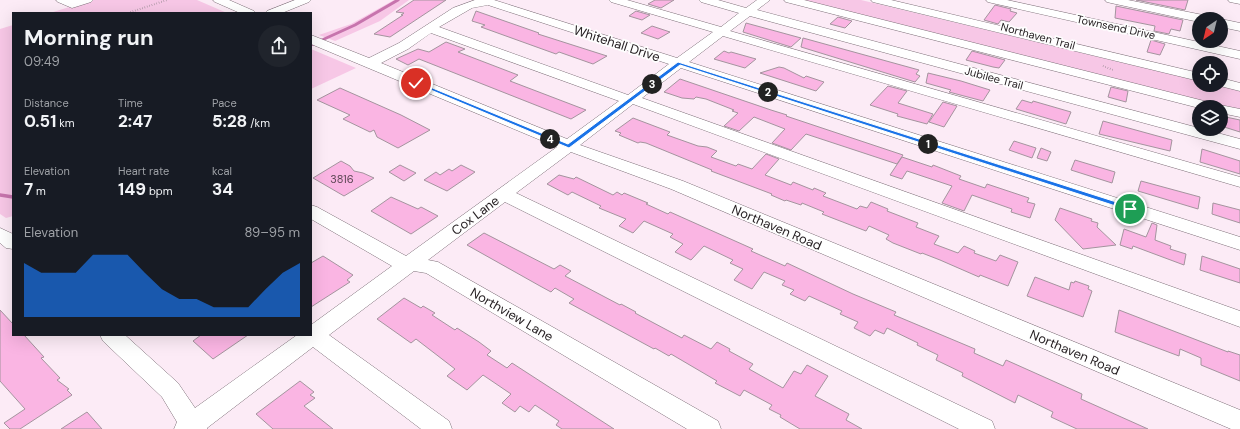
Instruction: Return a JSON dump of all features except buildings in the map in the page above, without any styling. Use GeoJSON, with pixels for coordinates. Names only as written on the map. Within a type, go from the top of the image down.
{"type":"FeatureCollection","features":[{"type":"Feature","properties":{"kind":"street"},"geometry":{"type":"LineString","coordinates":[[62,0],[72,5],[87,0]]}},
{"type":"Feature","properties":{"kind":"street"},"geometry":{"type":"LineString","coordinates":[[219,0],[248,12]]}},
{"type":"Feature","properties":{"kind":"street"},"geometry":{"type":"LineString","coordinates":[[274,12],[305,0]]}},
{"type":"Feature","properties":{"kind":"street"},"geometry":{"type":"LineString","coordinates":[[615,0],[1240,182]]}},
{"type":"Feature","properties":{"kind":"street","name":"Jubilee Trail"},"geometry":{"type":"LineString","coordinates":[[705,0],[1240,144]]}},
{"type":"Feature","properties":{"kind":"street","name":"Cox Lane"},"geometry":{"type":"LineString","coordinates":[[312,334],[569,146],[764,0]]}},
{"type":"Feature","properties":{"kind":"street"},"geometry":{"type":"LineString","coordinates":[[790,0],[1192,101]]}},
{"type":"Feature","properties":{"kind":"street"},"geometry":{"type":"LineString","coordinates":[[877,0],[1192,75]]}},
{"type":"Feature","properties":{"kind":"street","name":"Townsend Drive"},"geometry":{"type":"LineString","coordinates":[[992,0],[1240,55]]}},
{"type":"Feature","properties":{"kind":"street"},"geometry":{"type":"LineString","coordinates":[[1111,0],[1192,17]]}},
{"type":"Feature","properties":{"kind":"street"},"geometry":{"type":"LineString","coordinates":[[1234,0],[1240,1]]}},
{"type":"Feature","properties":{"kind":"street","name":"Whitehall Drive"},"geometry":{"type":"LineString","coordinates":[[370,63],[396,50],[464,5],[471,2],[483,1],[1240,244]]}},
{"type":"Feature","properties":{"kind":"street"},"geometry":{"type":"LineString","coordinates":[[1228,24],[1240,27]]}},
{"type":"Feature","properties":{"kind":"street"},"geometry":{"type":"LineString","coordinates":[[430,28],[1240,319]]}},
{"type":"Feature","properties":{"kind":"street","name":"Northaven Road"},"geometry":{"type":"LineString","coordinates":[[319,42],[569,146],[677,185],[1240,421]]}},
{"type":"Feature","properties":{"kind":"street"},"geometry":{"type":"LineString","coordinates":[[1228,84],[1240,87]]}},
{"type":"Feature","properties":{"kind":"street"},"geometry":{"type":"LineString","coordinates":[[1228,111],[1240,114]]}},
{"type":"Feature","properties":{"kind":"street"},"geometry":{"type":"LineString","coordinates":[[503,194],[983,429]]}},
{"type":"Feature","properties":{"kind":"street","name":"Northview Lane"},"geometry":{"type":"LineString","coordinates":[[312,212],[398,261],[431,267],[709,429]]}},
{"type":"Feature","properties":{"kind":"street"},"geometry":{"type":"LineString","coordinates":[[0,234],[12,242]]}},
{"type":"Feature","properties":{"kind":"street"},"geometry":{"type":"LineString","coordinates":[[312,334],[440,429]]}},
{"type":"Feature","properties":{"kind":"street"},"geometry":{"type":"LineString","coordinates":[[112,336],[170,390],[191,427]]}},
{"type":"Feature","properties":{"kind":"street","name":"Cox Lane"},"geometry":{"type":"LineString","coordinates":[[191,427],[309,336]]}},
{"type":"Feature","properties":{"kind":"path"},"geometry":{"type":"LineString","coordinates":[[131,12],[167,0]]}},
{"type":"Feature","properties":{"kind":"path"},"geometry":{"type":"LineString","coordinates":[[1100,64],[1116,71]]}},
{"type":"Feature","properties":{"kind":"shaded area"},"geometry":{"type":"Polygon","coordinates":[[[92,0],[197,0],[225,12],[53,12],[92,0]]]}},
{"type":"Feature","properties":{"kind":"shaded area"},"geometry":{"type":"Polygon","coordinates":[[[394,0],[409,0],[380,21],[335,41],[319,35],[351,24],[394,0]]]}},
{"type":"Feature","properties":{"kind":"shaded area"},"geometry":{"type":"Polygon","coordinates":[[[796,0],[861,0],[1192,79],[1192,92],[1228,92],[1228,88],[1240,91],[1240,111],[1228,108],[1228,100],[1196,100],[796,0]]]}},
{"type":"Feature","properties":{"kind":"shaded area"},"geometry":{"type":"Polygon","coordinates":[[[12,25],[12,216],[6,218],[0,214],[0,29],[12,25]]]}},
{"type":"Feature","properties":{"kind":"shaded area"},"geometry":{"type":"Polygon","coordinates":[[[312,49],[356,68],[312,89],[312,49]]]}},
{"type":"Feature","properties":{"kind":"waterway"},"geometry":{"type":"LineString","coordinates":[[312,45],[355,25],[398,0]]}},
{"type":"Feature","properties":{"kind":"waterway"},"geometry":{"type":"LineString","coordinates":[[0,195],[12,197]]}},
{"type":"Feature","properties":{"kind":"route"},"geometry":{"type":"LineString","coordinates":[[416,83],[569,146],[679,63],[1130,209]]}}]}
